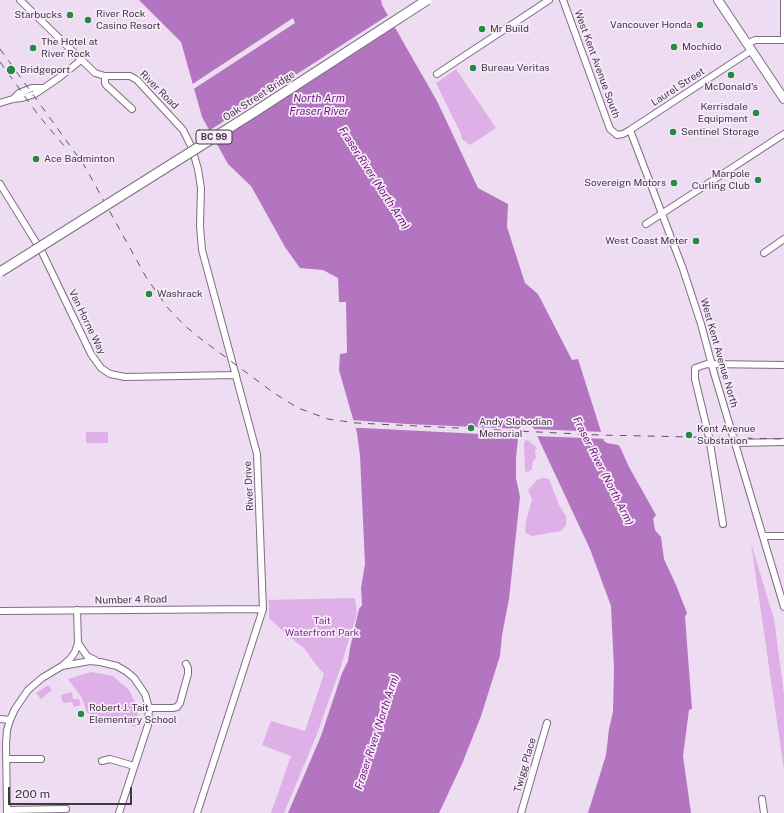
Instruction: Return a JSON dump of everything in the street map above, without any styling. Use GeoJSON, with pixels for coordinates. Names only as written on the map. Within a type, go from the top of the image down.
{"type":"FeatureCollection","features":[{"type":"Feature","properties":{"kind":"highway","name":"Oak Street Bridge"},"geometry":{"type":"LineString","coordinates":[[0,267],[420,0]]}},
{"type":"Feature","properties":{"kind":"highway","name":"Oak Street Bridge"},"geometry":{"type":"LineString","coordinates":[[0,272],[256,111],[428,0]]}},
{"type":"Feature","properties":{"kind":"main road"},"geometry":{"type":"LineString","coordinates":[[718,0],[784,99]]}},
{"type":"Feature","properties":{"kind":"street","name":"River Road"},"geometry":{"type":"LineString","coordinates":[[20,0],[95,73],[105,76],[130,76],[137,80],[180,125],[186,134],[195,156]]}},
{"type":"Feature","properties":{"kind":"street"},"geometry":{"type":"LineString","coordinates":[[437,74],[549,0]]}},
{"type":"Feature","properties":{"kind":"street","name":"West Kent Avenue South"},"geometry":{"type":"LineString","coordinates":[[563,0],[610,129],[614,134]]}},
{"type":"Feature","properties":{"kind":"street"},"geometry":{"type":"LineString","coordinates":[[784,0],[784,40]]}},
{"type":"Feature","properties":{"kind":"street","name":"Laurel Street"},"geometry":{"type":"LineString","coordinates":[[614,134],[620,135],[630,130],[749,47],[755,40],[784,40]]}},
{"type":"Feature","properties":{"kind":"street"},"geometry":{"type":"LineString","coordinates":[[0,103],[29,96],[60,78],[81,60]]}},
{"type":"Feature","properties":{"kind":"street"},"geometry":{"type":"LineString","coordinates":[[105,76],[106,85],[132,109]]}},
{"type":"Feature","properties":{"kind":"street","name":"West Kent Avenue North"},"geometry":{"type":"LineString","coordinates":[[630,130],[683,269],[701,324],[734,443],[784,607]]}},
{"type":"Feature","properties":{"kind":"street"},"geometry":{"type":"LineString","coordinates":[[646,224],[784,134]]}},
{"type":"Feature","properties":{"kind":"street","name":"River Drive"},"geometry":{"type":"LineString","coordinates":[[195,156],[200,182],[200,226],[202,250],[255,445],[258,463],[263,609],[197,813]]}},
{"type":"Feature","properties":{"kind":"street","name":"Van Horne Way"},"geometry":{"type":"LineString","coordinates":[[0,184],[42,252],[93,358],[104,370],[110,374],[125,377],[236,375]]}},
{"type":"Feature","properties":{"kind":"street"},"geometry":{"type":"LineString","coordinates":[[764,252],[784,239]]}},
{"type":"Feature","properties":{"kind":"street"},"geometry":{"type":"LineString","coordinates":[[723,524],[709,437],[695,368],[698,366],[712,364],[784,365]]}},
{"type":"Feature","properties":{"kind":"street"},"geometry":{"type":"LineString","coordinates":[[734,443],[784,442]]}},
{"type":"Feature","properties":{"kind":"street"},"geometry":{"type":"LineString","coordinates":[[763,536],[784,536]]}},
{"type":"Feature","properties":{"kind":"street","name":"Number 4 Road"},"geometry":{"type":"LineString","coordinates":[[0,611],[263,609]]}},
{"type":"Feature","properties":{"kind":"street"},"geometry":{"type":"LineString","coordinates":[[66,809],[7,812],[4,762],[7,730],[15,709],[28,690],[42,678],[62,666],[70,659],[78,643],[77,610]]}},
{"type":"Feature","properties":{"kind":"street"},"geometry":{"type":"LineString","coordinates":[[78,643],[87,656],[100,662],[117,666],[134,678],[145,694],[149,708],[148,725],[119,813]]}},
{"type":"Feature","properties":{"kind":"street"},"geometry":{"type":"LineString","coordinates":[[62,666],[85,662],[100,662]]}},
{"type":"Feature","properties":{"kind":"street"},"geometry":{"type":"LineString","coordinates":[[149,708],[173,708],[180,703],[188,674],[186,664]]}},
{"type":"Feature","properties":{"kind":"street"},"geometry":{"type":"LineString","coordinates":[[0,719],[10,720]]}},
{"type":"Feature","properties":{"kind":"street","name":"Twigg Place"},"geometry":{"type":"LineString","coordinates":[[521,813],[548,723]]}},
{"type":"Feature","properties":{"kind":"street"},"geometry":{"type":"LineString","coordinates":[[4,762],[41,759]]}},
{"type":"Feature","properties":{"kind":"street"},"geometry":{"type":"LineString","coordinates":[[102,761],[110,759],[134,766]]}},
{"type":"Feature","properties":{"kind":"street"},"geometry":{"type":"LineString","coordinates":[[762,799],[764,813]]}},
{"type":"Feature","properties":{"kind":"green space"},"geometry":{"type":"Polygon","coordinates":[[[456,69],[496,128],[470,145],[462,139],[436,83],[456,69]]]}},
{"type":"Feature","properties":{"kind":"green space"},"geometry":{"type":"Polygon","coordinates":[[[86,432],[108,432],[108,443],[86,443],[86,432]]]}},
{"type":"Feature","properties":{"kind":"green space"},"geometry":{"type":"Polygon","coordinates":[[[526,440],[537,448],[535,450],[536,458],[533,461],[532,469],[528,472],[525,471],[524,443],[526,440]]]}},
{"type":"Feature","properties":{"kind":"green space"},"geometry":{"type":"Polygon","coordinates":[[[543,478],[549,479],[559,505],[566,516],[566,525],[561,531],[532,536],[526,533],[525,530],[532,499],[528,490],[537,480],[543,478]]]}},
{"type":"Feature","properties":{"kind":"green space"},"geometry":{"type":"Polygon","coordinates":[[[751,543],[774,619],[784,694],[784,770],[751,543]]]}},
{"type":"Feature","properties":{"kind":"green space","name":"Tait Waterfront Park"},"geometry":{"type":"Polygon","coordinates":[[[355,598],[357,614],[339,672],[317,734],[284,813],[271,813],[291,756],[262,745],[271,721],[305,731],[324,674],[304,648],[269,618],[268,600],[355,598]]]}},
{"type":"Feature","properties":{"kind":"green space"},"geometry":{"type":"Polygon","coordinates":[[[91,672],[113,676],[129,690],[138,708],[137,727],[87,713],[82,698],[68,679],[91,672]]]}},
{"type":"Feature","properties":{"kind":"green space"},"geometry":{"type":"Polygon","coordinates":[[[48,685],[52,690],[41,699],[36,693],[48,685]]]}},
{"type":"Feature","properties":{"kind":"green space"},"geometry":{"type":"Polygon","coordinates":[[[72,692],[73,699],[79,699],[81,705],[74,707],[72,702],[63,703],[61,695],[72,692]]]}},
{"type":"Feature","properties":{"kind":"water","name":"North Arm Fraser River"},"geometry":{"type":"Polygon","coordinates":[[[139,0],[381,0],[382,5],[437,101],[478,188],[508,204],[507,227],[525,283],[538,294],[572,360],[578,359],[604,441],[620,447],[629,467],[656,515],[653,519],[655,530],[661,537],[664,559],[687,613],[685,617],[692,709],[689,710],[683,756],[691,813],[588,813],[606,755],[609,729],[613,712],[614,668],[611,606],[590,549],[533,427],[530,425],[521,426],[519,429],[516,458],[516,478],[520,497],[509,599],[502,635],[500,656],[481,716],[462,764],[439,813],[288,813],[321,736],[342,673],[348,661],[359,609],[362,605],[361,588],[365,564],[360,456],[357,433],[339,370],[340,354],[347,353],[346,302],[339,302],[338,278],[323,270],[300,268],[285,247],[251,186],[228,164],[202,117],[181,42],[139,0]]]}},
{"type":"Feature","properties":{"kind":"pier"},"geometry":{"type":"Polygon","coordinates":[[[390,14],[396,25],[213,143],[207,132],[390,14]]]}},
{"type":"Feature","properties":{"kind":"pier"},"geometry":{"type":"Polygon","coordinates":[[[293,18],[295,23],[192,90],[191,85],[293,18]]]}},
{"type":"Feature","properties":{"kind":"pier"},"geometry":{"type":"Polygon","coordinates":[[[351,420],[522,429],[520,436],[353,428],[351,420]]]}},
{"type":"Feature","properties":{"kind":"pier"},"geometry":{"type":"Polygon","coordinates":[[[532,429],[604,432],[606,439],[535,436],[532,429]]]}},
{"type":"Feature","properties":{"kind":"railway"},"geometry":{"type":"LineString","coordinates":[[0,49],[84,165],[146,277],[167,307],[184,325],[201,339],[274,393],[298,408],[328,419],[356,423],[599,435],[784,439]]}},
{"type":"Feature","properties":{"kind":"railway"},"geometry":{"type":"LineString","coordinates":[[0,62],[39,116],[65,147]]}},
{"type":"Feature","properties":{"kind":"place","name":"Starbucks"},"geometry":{"type":"Point","coordinates":[70,15]}},
{"type":"Feature","properties":{"kind":"place","name":"River Rock Casino Resort"},"geometry":{"type":"Point","coordinates":[88,20]}},
{"type":"Feature","properties":{"kind":"place","name":"Vancouver Honda"},"geometry":{"type":"Point","coordinates":[700,25]}},
{"type":"Feature","properties":{"kind":"place","name":"Mr Build"},"geometry":{"type":"Point","coordinates":[482,29]}},
{"type":"Feature","properties":{"kind":"place","name":"Mochido"},"geometry":{"type":"Point","coordinates":[674,47]}},
{"type":"Feature","properties":{"kind":"place","name":"The Hotel at River Rock"},"geometry":{"type":"Point","coordinates":[33,48]}},
{"type":"Feature","properties":{"kind":"place","name":"Bureau Veritas"},"geometry":{"type":"Point","coordinates":[473,68]}},
{"type":"Feature","properties":{"kind":"place","name":"Bridgeport"},"geometry":{"type":"Point","coordinates":[11,70]}},
{"type":"Feature","properties":{"kind":"place","name":"McDonald's"},"geometry":{"type":"Point","coordinates":[731,75]}},
{"type":"Feature","properties":{"kind":"place","name":"Kerrisdale Equipment"},"geometry":{"type":"Point","coordinates":[756,113]}},
{"type":"Feature","properties":{"kind":"place","name":"Sentinel Storage"},"geometry":{"type":"Point","coordinates":[673,132]}},
{"type":"Feature","properties":{"kind":"place","name":"Ace Badminton"},"geometry":{"type":"Point","coordinates":[36,159]}},
{"type":"Feature","properties":{"kind":"place","name":"Marpole Curling Club"},"geometry":{"type":"Point","coordinates":[758,180]}},
{"type":"Feature","properties":{"kind":"place","name":"Sovereign Motors"},"geometry":{"type":"Point","coordinates":[674,183]}},
{"type":"Feature","properties":{"kind":"place","name":"West Coast Meter"},"geometry":{"type":"Point","coordinates":[696,241]}},
{"type":"Feature","properties":{"kind":"place","name":"Washrack"},"geometry":{"type":"Point","coordinates":[149,294]}},
{"type":"Feature","properties":{"kind":"place","name":"Andy Slobodian Memorial"},"geometry":{"type":"Point","coordinates":[471,428]}},
{"type":"Feature","properties":{"kind":"place","name":"Kent Avenue Substation"},"geometry":{"type":"Point","coordinates":[689,435]}},
{"type":"Feature","properties":{"kind":"place","name":"Robert J. Tait Elementary School"},"geometry":{"type":"Point","coordinates":[81,714]}},
{"type":"Feature","properties":{"kind":"water label","name":"Fraser River (North Arm)"},"geometry":{"type":"Point","coordinates":[374,178]}},
{"type":"Feature","properties":{"kind":"water label","name":"Fraser River (North Arm)"},"geometry":{"type":"Point","coordinates":[603,471]}},
{"type":"Feature","properties":{"kind":"water label","name":"Fraser River (North Arm)"},"geometry":{"type":"Point","coordinates":[377,732]}}]}
